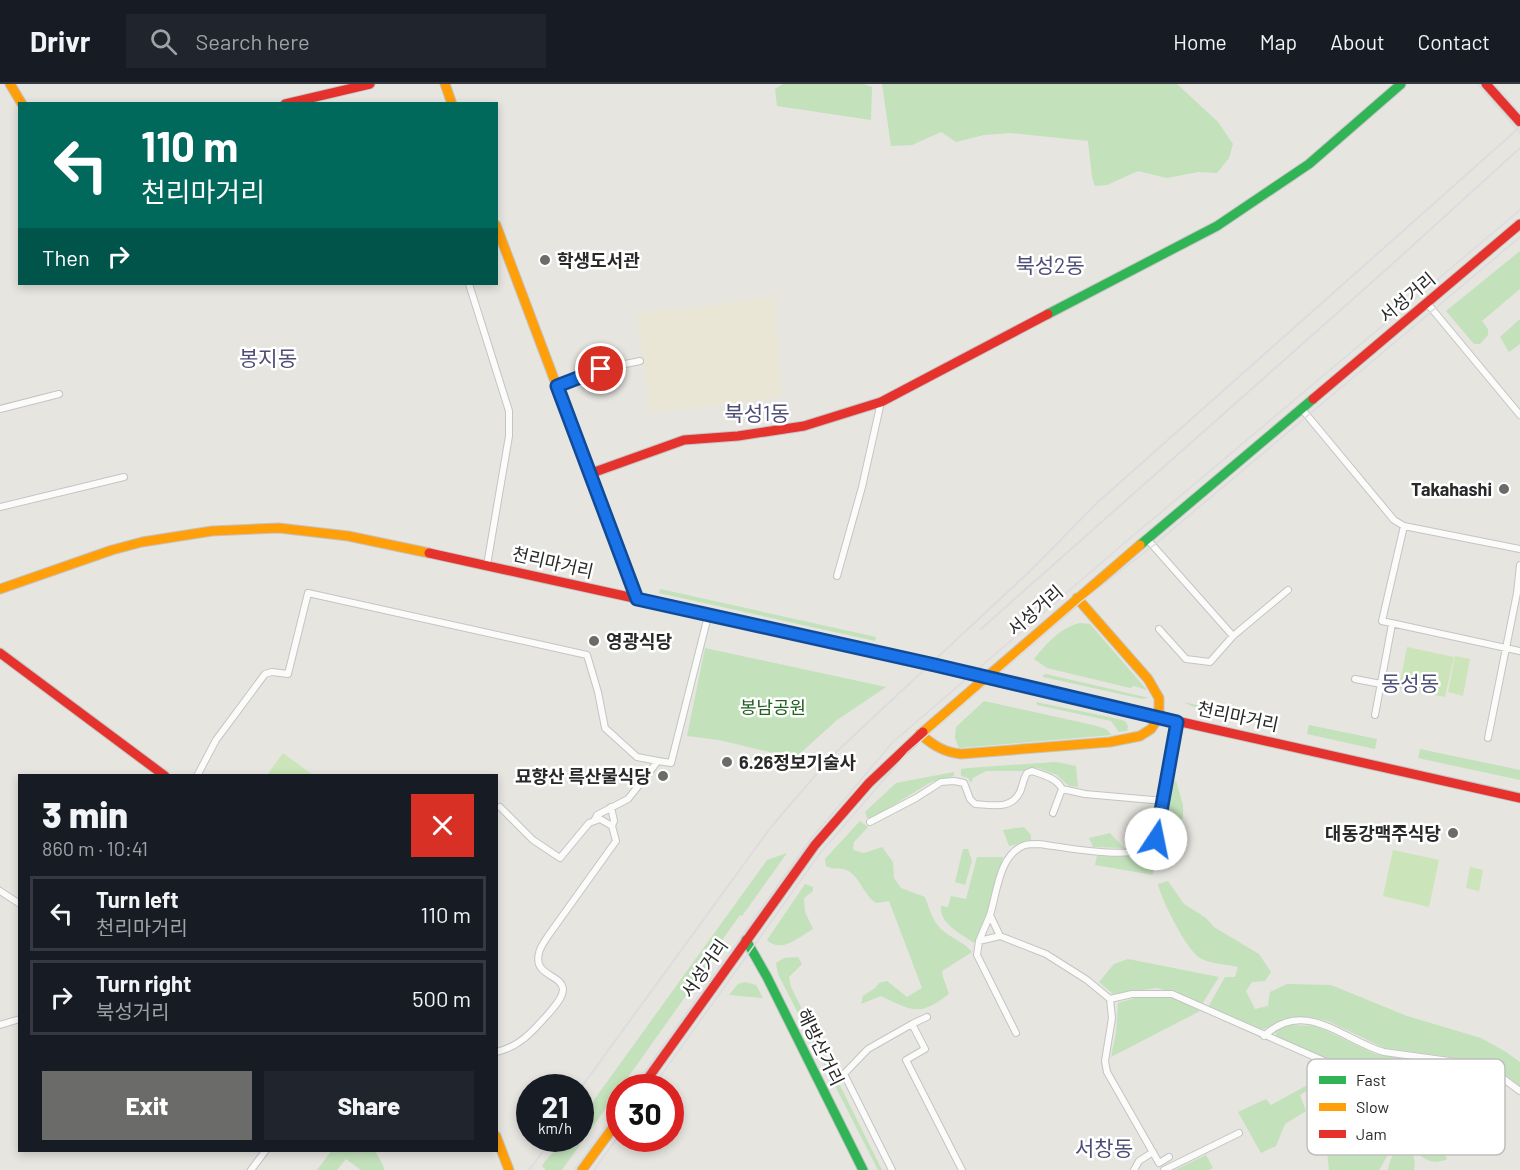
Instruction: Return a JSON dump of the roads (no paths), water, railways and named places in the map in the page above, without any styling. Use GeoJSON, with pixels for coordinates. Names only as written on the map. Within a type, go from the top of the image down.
{"type":"FeatureCollection","features":[{"type":"Feature","properties":{"kind":"main road"},"geometry":{"type":"LineString","coordinates":[[10,84],[21,102]]}},
{"type":"Feature","properties":{"kind":"main road"},"geometry":{"type":"LineString","coordinates":[[294,102],[370,84]]}},
{"type":"Feature","properties":{"kind":"main road"},"geometry":{"type":"LineString","coordinates":[[445,84],[451,102]]}},
{"type":"Feature","properties":{"kind":"main road"},"geometry":{"type":"LineString","coordinates":[[589,474],[684,440],[738,436],[804,426],[881,402],[1217,226],[1309,164],[1401,84]]}},
{"type":"Feature","properties":{"kind":"main road"},"geometry":{"type":"LineString","coordinates":[[1486,84],[1520,122]]}},
{"type":"Feature","properties":{"kind":"main road","name":"서성거리"},"geometry":{"type":"LineString","coordinates":[[651,1074],[815,845],[869,783],[920,734],[1077,598],[1520,225]]}},
{"type":"Feature","properties":{"kind":"main road"},"geometry":{"type":"LineString","coordinates":[[498,231],[637,599]]}},
{"type":"Feature","properties":{"kind":"main road","name":"천리마거리"},"geometry":{"type":"LineString","coordinates":[[0,589],[112,549],[177,536],[246,528],[279,528],[348,536],[488,565],[1520,798]]}},
{"type":"Feature","properties":{"kind":"main road"},"geometry":{"type":"LineString","coordinates":[[920,734],[935,747],[950,753],[972,753],[1110,742],[1140,736],[1151,729],[1159,717],[1159,698],[1148,678],[1077,598]]}},
{"type":"Feature","properties":{"kind":"main road"},"geometry":{"type":"LineString","coordinates":[[0,653],[162,774]]}},
{"type":"Feature","properties":{"kind":"main road","name":"해방산거리"},"geometry":{"type":"LineString","coordinates":[[746,940],[767,977],[863,1170]]}},
{"type":"Feature","properties":{"kind":"main road"},"geometry":{"type":"LineString","coordinates":[[582,1170],[606,1137]]}},
{"type":"Feature","properties":{"kind":"main road"},"geometry":{"type":"LineString","coordinates":[[498,1141],[509,1170]]}},
{"type":"Feature","properties":{"kind":"street"},"geometry":{"type":"LineString","coordinates":[[469,285],[510,411],[509,436],[488,565]]}},
{"type":"Feature","properties":{"kind":"street"},"geometry":{"type":"LineString","coordinates":[[1426,303],[1520,414]]}},
{"type":"Feature","properties":{"kind":"street"},"geometry":{"type":"LineString","coordinates":[[557,386],[601,369],[640,361]]}},
{"type":"Feature","properties":{"kind":"street"},"geometry":{"type":"LineString","coordinates":[[0,409],[59,394]]}},
{"type":"Feature","properties":{"kind":"street"},"geometry":{"type":"LineString","coordinates":[[837,576],[862,487],[881,402]]}},
{"type":"Feature","properties":{"kind":"street"},"geometry":{"type":"LineString","coordinates":[[1301,408],[1384,511],[1394,520],[1404,526],[1520,549]]}},
{"type":"Feature","properties":{"kind":"street"},"geometry":{"type":"LineString","coordinates":[[0,507],[124,477]]}},
{"type":"Feature","properties":{"kind":"street"},"geometry":{"type":"LineString","coordinates":[[1404,526],[1382,621],[1520,651]]}},
{"type":"Feature","properties":{"kind":"street"},"geometry":{"type":"LineString","coordinates":[[1147,539],[1233,636]]}},
{"type":"Feature","properties":{"kind":"street"},"geometry":{"type":"LineString","coordinates":[[1488,738],[1517,593],[1520,565]]}},
{"type":"Feature","properties":{"kind":"street"},"geometry":{"type":"LineString","coordinates":[[1159,629],[1186,659],[1210,662],[1233,636],[1288,590]]}},
{"type":"Feature","properties":{"kind":"street"},"geometry":{"type":"LineString","coordinates":[[198,774],[216,740],[265,674],[272,672],[288,674],[308,593],[587,655],[598,692],[605,728],[637,757],[671,763],[708,616]]}},
{"type":"Feature","properties":{"kind":"street"},"geometry":{"type":"LineString","coordinates":[[1375,715],[1392,624]]}},
{"type":"Feature","properties":{"kind":"street"},"geometry":{"type":"LineString","coordinates":[[1355,679],[1381,684]]}},
{"type":"Feature","properties":{"kind":"street"},"geometry":{"type":"LineString","coordinates":[[1016,1033],[978,960],[976,948],[990,915],[1006,861],[1025,845],[1039,844],[1126,854],[1151,846],[1156,839],[1164,801],[1177,722]]}},
{"type":"Feature","properties":{"kind":"street"},"geometry":{"type":"LineString","coordinates":[[593,821],[597,815],[628,799],[658,761]]}},
{"type":"Feature","properties":{"kind":"street"},"geometry":{"type":"LineString","coordinates":[[870,822],[941,782],[954,780],[964,783],[970,799],[975,804],[995,806],[1012,802],[1019,793],[1027,773],[1032,771],[1059,783],[1062,789],[1053,813]]}},
{"type":"Feature","properties":{"kind":"street"},"geometry":{"type":"LineString","coordinates":[[1062,789],[1085,794],[1164,801]]}},
{"type":"Feature","properties":{"kind":"street"},"geometry":{"type":"LineString","coordinates":[[500,807],[533,840],[560,858],[589,823],[600,819],[612,826]]}},
{"type":"Feature","properties":{"kind":"street"},"geometry":{"type":"LineString","coordinates":[[498,1051],[513,1046],[531,1034],[557,1004],[563,992],[559,981],[544,973],[539,964],[539,953],[548,936],[616,842],[611,807]]}},
{"type":"Feature","properties":{"kind":"street"},"geometry":{"type":"LineString","coordinates":[[0,891],[18,903]]}},
{"type":"Feature","properties":{"kind":"street"},"geometry":{"type":"LineString","coordinates":[[990,915],[1000,936]]}},
{"type":"Feature","properties":{"kind":"street"},"geometry":{"type":"LineString","coordinates":[[979,941],[1000,936],[1046,954],[1087,980],[1110,999],[1112,1018],[1105,1061],[1107,1072],[1159,1163],[1169,1157]]}},
{"type":"Feature","properties":{"kind":"street"},"geometry":{"type":"LineString","coordinates":[[1110,999],[1132,994],[1172,994],[1319,1059]]}},
{"type":"Feature","properties":{"kind":"street"},"geometry":{"type":"LineString","coordinates":[[892,1170],[844,1074],[874,1045],[927,1017]]}},
{"type":"Feature","properties":{"kind":"street"},"geometry":{"type":"LineString","coordinates":[[0,1025],[18,1020]]}},
{"type":"Feature","properties":{"kind":"street"},"geometry":{"type":"LineString","coordinates":[[1264,1036],[1273,1028],[1289,1022],[1308,1020],[1327,1025],[1375,1050],[1435,1059]]}},
{"type":"Feature","properties":{"kind":"street"},"geometry":{"type":"LineString","coordinates":[[912,1024],[925,1049],[906,1060],[962,1170]]}},
{"type":"Feature","properties":{"kind":"street"},"geometry":{"type":"LineString","coordinates":[[1505,1080],[1520,1091]]}},
{"type":"Feature","properties":{"kind":"street"},"geometry":{"type":"LineString","coordinates":[[1164,1170],[1239,1132]]}},
{"type":"Feature","properties":{"kind":"street"},"geometry":{"type":"LineString","coordinates":[[251,1170],[264,1152]]}},
{"type":"Feature","properties":{"kind":"street"},"geometry":{"type":"LineString","coordinates":[[1134,1170],[1139,1161],[1153,1152]]}},
{"type":"Feature","properties":{"kind":"tram line"},"geometry":{"type":"LineString","coordinates":[[1478,84],[1520,133]]}},
{"type":"Feature","properties":{"kind":"tram line"},"geometry":{"type":"LineString","coordinates":[[1494,84],[1520,113]]}},
{"type":"Feature","properties":{"kind":"tram line"},"geometry":{"type":"LineString","coordinates":[[643,1074],[810,840],[893,742],[1122,545],[1520,210]]}},
{"type":"Feature","properties":{"kind":"tram line"},"geometry":{"type":"LineString","coordinates":[[662,1074],[821,852],[908,752],[1082,601],[1154,545],[1520,237]]}},
{"type":"Feature","properties":{"kind":"tram line"},"geometry":{"type":"LineString","coordinates":[[574,1170],[606,1125]]}},
{"type":"Feature","properties":{"kind":"tram line"},"geometry":{"type":"LineString","coordinates":[[594,1170],[607,1152]]}},
{"type":"Feature","properties":{"kind":"railway"},"geometry":{"type":"LineString","coordinates":[[591,1074],[771,827],[832,756],[1030,571],[1098,502],[1520,127]]}},
{"type":"Feature","properties":{"kind":"railway"},"geometry":{"type":"LineString","coordinates":[[981,629],[1520,148]]}},
{"type":"Feature","properties":{"kind":"railway"},"geometry":{"type":"LineString","coordinates":[[529,1170],[542,1152]]}},
{"type":"Feature","properties":{"kind":"place","name":"학생도서관"},"geometry":{"type":"Point","coordinates":[545,260]}},
{"type":"Feature","properties":{"kind":"place","name":"Takahashi"},"geometry":{"type":"Point","coordinates":[1504,489]}},
{"type":"Feature","properties":{"kind":"place","name":"영광식당"},"geometry":{"type":"Point","coordinates":[594,641]}},
{"type":"Feature","properties":{"kind":"place","name":"6.26정보기술사"},"geometry":{"type":"Point","coordinates":[727,762]}},
{"type":"Feature","properties":{"kind":"place","name":"묘향산 륵산물식당"},"geometry":{"type":"Point","coordinates":[663,776]}},
{"type":"Feature","properties":{"kind":"place","name":"대동강맥주식당"},"geometry":{"type":"Point","coordinates":[1453,833]}},
{"type":"Feature","properties":{"kind":"district","name":"북성2동"},"geometry":{"type":"Point","coordinates":[1050,264]}},
{"type":"Feature","properties":{"kind":"district","name":"봉지동"},"geometry":{"type":"Point","coordinates":[268,357]}},
{"type":"Feature","properties":{"kind":"district","name":"북성1동"},"geometry":{"type":"Point","coordinates":[757,412]}},
{"type":"Feature","properties":{"kind":"district","name":"동성동"},"geometry":{"type":"Point","coordinates":[1410,682]}},
{"type":"Feature","properties":{"kind":"district","name":"서창동"},"geometry":{"type":"Point","coordinates":[1104,1147]}},
{"type":"Feature","properties":{"kind":"park label","name":"봉남공원"},"geometry":{"type":"Point","coordinates":[773,707]}}]}
